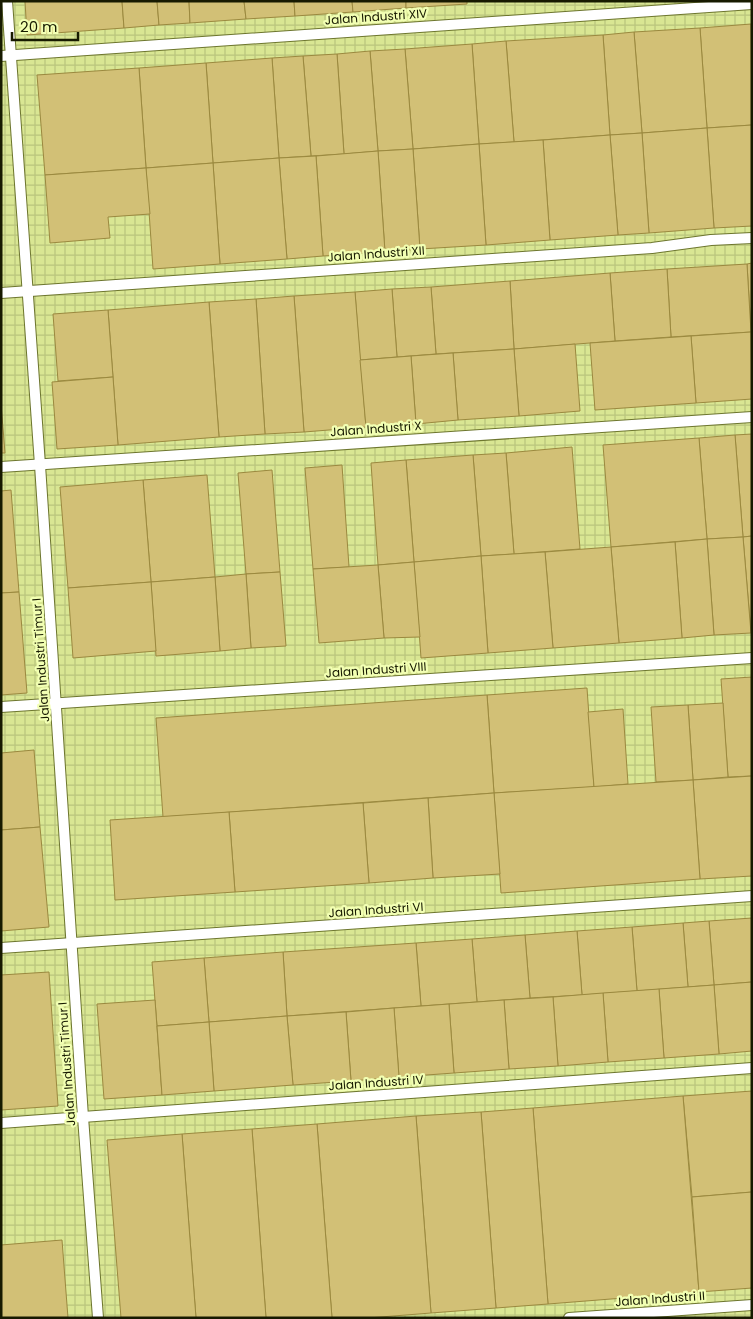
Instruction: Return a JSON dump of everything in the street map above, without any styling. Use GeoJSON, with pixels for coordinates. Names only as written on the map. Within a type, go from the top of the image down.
{"type":"FeatureCollection","features":[{"type":"Feature","properties":{"kind":"lane","name":"Jalan Industri Timur I"},"geometry":{"type":"LineString","coordinates":[[7,1],[6,56],[28,291],[98,1318]]}},
{"type":"Feature","properties":{"kind":"lane","name":"Jalan Industri XIV"},"geometry":{"type":"LineString","coordinates":[[6,56],[752,4]]}},
{"type":"Feature","properties":{"kind":"lane","name":"Jalan Industri XII"},"geometry":{"type":"LineString","coordinates":[[1,293],[652,248],[711,240],[752,238]]}},
{"type":"Feature","properties":{"kind":"lane","name":"Jalan Industri X"},"geometry":{"type":"LineString","coordinates":[[1,468],[752,416]]}},
{"type":"Feature","properties":{"kind":"lane","name":"Jalan Industri VIII"},"geometry":{"type":"LineString","coordinates":[[1,707],[752,658]]}},
{"type":"Feature","properties":{"kind":"lane","name":"Jalan Industri VI"},"geometry":{"type":"LineString","coordinates":[[1,948],[752,896]]}},
{"type":"Feature","properties":{"kind":"lane","name":"Jalan Industri IV"},"geometry":{"type":"LineString","coordinates":[[1,1123],[752,1068]]}},
{"type":"Feature","properties":{"kind":"lane","name":"Jalan Industri II"},"geometry":{"type":"LineString","coordinates":[[569,1318],[752,1305]]}},
{"type":"Feature","properties":{"kind":"shaded area"},"geometry":{"type":"Polygon","coordinates":[[[1,1],[752,1],[752,1318],[1,1318],[1,1]]]}},
{"type":"Feature","properties":{"kind":"building"},"geometry":{"type":"Polygon","coordinates":[[[25,1],[122,1],[124,28],[27,35],[25,1]]]}},
{"type":"Feature","properties":{"kind":"building"},"geometry":{"type":"Polygon","coordinates":[[[122,1],[157,1],[159,25],[124,28],[122,1]]]}},
{"type":"Feature","properties":{"kind":"building"},"geometry":{"type":"Polygon","coordinates":[[[157,1],[189,1],[190,23],[159,25],[157,1]]]}},
{"type":"Feature","properties":{"kind":"building"},"geometry":{"type":"Polygon","coordinates":[[[189,1],[244,1],[246,19],[190,23],[189,1]]]}},
{"type":"Feature","properties":{"kind":"building"},"geometry":{"type":"Polygon","coordinates":[[[244,1],[294,1],[295,16],[246,19],[244,1]]]}},
{"type":"Feature","properties":{"kind":"building"},"geometry":{"type":"Polygon","coordinates":[[[294,1],[352,1],[353,12],[295,16],[294,1]]]}},
{"type":"Feature","properties":{"kind":"building"},"geometry":{"type":"Polygon","coordinates":[[[352,1],[406,1],[406,8],[353,12],[352,1]]]}},
{"type":"Feature","properties":{"kind":"building"},"geometry":{"type":"Polygon","coordinates":[[[406,1],[467,1],[467,4],[406,8],[406,1]]]}},
{"type":"Feature","properties":{"kind":"building"},"geometry":{"type":"Polygon","coordinates":[[[751,24],[752,125],[707,128],[700,28],[751,24]]]}},
{"type":"Feature","properties":{"kind":"building"},"geometry":{"type":"Polygon","coordinates":[[[700,28],[707,128],[642,133],[634,32],[700,28]]]}},
{"type":"Feature","properties":{"kind":"building"},"geometry":{"type":"Polygon","coordinates":[[[634,32],[642,133],[610,135],[603,35],[634,32]]]}},
{"type":"Feature","properties":{"kind":"building"},"geometry":{"type":"Polygon","coordinates":[[[603,35],[610,135],[514,142],[506,41],[603,35]]]}},
{"type":"Feature","properties":{"kind":"building"},"geometry":{"type":"Polygon","coordinates":[[[506,41],[514,142],[479,144],[472,44],[506,41]]]}},
{"type":"Feature","properties":{"kind":"building"},"geometry":{"type":"Polygon","coordinates":[[[472,44],[479,144],[413,149],[405,49],[472,44]]]}},
{"type":"Feature","properties":{"kind":"building"},"geometry":{"type":"Polygon","coordinates":[[[405,49],[413,149],[378,151],[370,51],[405,49]]]}},
{"type":"Feature","properties":{"kind":"building"},"geometry":{"type":"Polygon","coordinates":[[[370,51],[378,151],[344,154],[337,54],[370,51]]]}},
{"type":"Feature","properties":{"kind":"building"},"geometry":{"type":"Polygon","coordinates":[[[337,54],[344,154],[311,156],[303,56],[337,54]]]}},
{"type":"Feature","properties":{"kind":"building"},"geometry":{"type":"Polygon","coordinates":[[[303,56],[311,156],[279,158],[272,58],[303,56]]]}},
{"type":"Feature","properties":{"kind":"building"},"geometry":{"type":"Polygon","coordinates":[[[272,58],[279,158],[213,163],[206,63],[272,58]]]}},
{"type":"Feature","properties":{"kind":"building"},"geometry":{"type":"Polygon","coordinates":[[[206,63],[213,163],[146,168],[139,68],[206,63]]]}},
{"type":"Feature","properties":{"kind":"building"},"geometry":{"type":"Polygon","coordinates":[[[139,68],[146,168],[45,175],[37,75],[139,68]]]}},
{"type":"Feature","properties":{"kind":"building"},"geometry":{"type":"Polygon","coordinates":[[[752,125],[752,226],[714,228],[707,128],[752,125]]]}},
{"type":"Feature","properties":{"kind":"building"},"geometry":{"type":"Polygon","coordinates":[[[707,128],[714,228],[649,233],[642,133],[707,128]]]}},
{"type":"Feature","properties":{"kind":"building"},"geometry":{"type":"Polygon","coordinates":[[[642,133],[649,233],[618,235],[610,135],[642,133]]]}},
{"type":"Feature","properties":{"kind":"building"},"geometry":{"type":"Polygon","coordinates":[[[610,135],[618,235],[550,240],[543,140],[610,135]]]}},
{"type":"Feature","properties":{"kind":"building"},"geometry":{"type":"Polygon","coordinates":[[[543,140],[550,240],[486,245],[479,144],[543,140]]]}},
{"type":"Feature","properties":{"kind":"building"},"geometry":{"type":"Polygon","coordinates":[[[479,144],[486,245],[420,249],[413,149],[479,144]]]}},
{"type":"Feature","properties":{"kind":"building"},"geometry":{"type":"Polygon","coordinates":[[[413,149],[420,249],[385,252],[378,151],[413,149]]]}},
{"type":"Feature","properties":{"kind":"building"},"geometry":{"type":"Polygon","coordinates":[[[378,151],[385,252],[323,256],[316,156],[378,151]]]}},
{"type":"Feature","properties":{"kind":"building"},"geometry":{"type":"Polygon","coordinates":[[[316,156],[323,256],[287,259],[279,158],[316,156]]]}},
{"type":"Feature","properties":{"kind":"building"},"geometry":{"type":"Polygon","coordinates":[[[279,158],[287,259],[220,264],[213,163],[279,158]]]}},
{"type":"Feature","properties":{"kind":"building"},"geometry":{"type":"Polygon","coordinates":[[[213,163],[220,264],[153,269],[146,168],[213,163]]]}},
{"type":"Feature","properties":{"kind":"building"},"geometry":{"type":"Polygon","coordinates":[[[146,168],[150,214],[108,217],[110,238],[50,243],[45,175],[146,168]]]}},
{"type":"Feature","properties":{"kind":"building"},"geometry":{"type":"Polygon","coordinates":[[[752,263],[752,332],[751,332],[747,264],[752,263]]]}},
{"type":"Feature","properties":{"kind":"building"},"geometry":{"type":"Polygon","coordinates":[[[747,264],[751,332],[671,337],[667,269],[747,264]]]}},
{"type":"Feature","properties":{"kind":"building"},"geometry":{"type":"Polygon","coordinates":[[[667,269],[671,337],[615,341],[610,273],[667,269]]]}},
{"type":"Feature","properties":{"kind":"building"},"geometry":{"type":"Polygon","coordinates":[[[610,273],[615,341],[514,349],[510,281],[610,273]]]}},
{"type":"Feature","properties":{"kind":"building"},"geometry":{"type":"Polygon","coordinates":[[[510,281],[514,349],[436,354],[431,287],[510,281]]]}},
{"type":"Feature","properties":{"kind":"building"},"geometry":{"type":"Polygon","coordinates":[[[431,287],[436,354],[397,357],[392,289],[431,287]]]}},
{"type":"Feature","properties":{"kind":"building"},"geometry":{"type":"Polygon","coordinates":[[[392,289],[397,357],[360,360],[355,292],[392,289]]]}},
{"type":"Feature","properties":{"kind":"building"},"geometry":{"type":"Polygon","coordinates":[[[355,292],[366,427],[304,432],[294,296],[355,292]]]}},
{"type":"Feature","properties":{"kind":"building"},"geometry":{"type":"Polygon","coordinates":[[[294,296],[304,432],[265,434],[256,299],[294,296]]]}},
{"type":"Feature","properties":{"kind":"building"},"geometry":{"type":"Polygon","coordinates":[[[256,299],[265,434],[219,437],[209,302],[256,299]]]}},
{"type":"Feature","properties":{"kind":"building"},"geometry":{"type":"Polygon","coordinates":[[[209,302],[219,437],[118,445],[108,310],[209,302]]]}},
{"type":"Feature","properties":{"kind":"building"},"geometry":{"type":"Polygon","coordinates":[[[108,310],[113,377],[58,381],[53,314],[108,310]]]}},
{"type":"Feature","properties":{"kind":"building"},"geometry":{"type":"Polygon","coordinates":[[[751,332],[752,399],[696,403],[691,336],[751,332]]]}},
{"type":"Feature","properties":{"kind":"building"},"geometry":{"type":"Polygon","coordinates":[[[691,336],[696,403],[595,410],[590,343],[691,336]]]}},
{"type":"Feature","properties":{"kind":"building"},"geometry":{"type":"Polygon","coordinates":[[[575,344],[580,411],[519,416],[514,349],[575,344]]]}},
{"type":"Feature","properties":{"kind":"building"},"geometry":{"type":"Polygon","coordinates":[[[514,349],[519,416],[458,420],[453,353],[514,349]]]}},
{"type":"Feature","properties":{"kind":"building"},"geometry":{"type":"Polygon","coordinates":[[[453,353],[458,420],[416,424],[411,356],[453,353]]]}},
{"type":"Feature","properties":{"kind":"building"},"geometry":{"type":"Polygon","coordinates":[[[411,356],[416,424],[366,427],[360,360],[411,356]]]}},
{"type":"Feature","properties":{"kind":"building"},"geometry":{"type":"Polygon","coordinates":[[[113,377],[118,445],[57,449],[52,382],[113,377]]]}},
{"type":"Feature","properties":{"kind":"building"},"geometry":{"type":"Polygon","coordinates":[[[1,404],[5,453],[1,453],[1,404]]]}},
{"type":"Feature","properties":{"kind":"building"},"geometry":{"type":"Polygon","coordinates":[[[752,434],[752,536],[743,537],[735,435],[752,434]]]}},
{"type":"Feature","properties":{"kind":"building"},"geometry":{"type":"Polygon","coordinates":[[[735,435],[743,537],[707,539],[699,438],[735,435]]]}},
{"type":"Feature","properties":{"kind":"building"},"geometry":{"type":"Polygon","coordinates":[[[699,438],[707,539],[611,547],[603,445],[699,438]]]}},
{"type":"Feature","properties":{"kind":"building"},"geometry":{"type":"Polygon","coordinates":[[[572,447],[580,549],[514,554],[506,453],[572,447]]]}},
{"type":"Feature","properties":{"kind":"building"},"geometry":{"type":"Polygon","coordinates":[[[506,453],[514,554],[481,556],[473,455],[506,453]]]}},
{"type":"Feature","properties":{"kind":"building"},"geometry":{"type":"Polygon","coordinates":[[[473,455],[481,556],[414,562],[406,460],[473,455]]]}},
{"type":"Feature","properties":{"kind":"building"},"geometry":{"type":"Polygon","coordinates":[[[406,460],[414,562],[378,565],[371,463],[406,460]]]}},
{"type":"Feature","properties":{"kind":"building"},"geometry":{"type":"Polygon","coordinates":[[[342,465],[349,567],[313,569],[305,468],[342,465]]]}},
{"type":"Feature","properties":{"kind":"building"},"geometry":{"type":"Polygon","coordinates":[[[272,470],[280,572],[246,574],[238,473],[272,470]]]}},
{"type":"Feature","properties":{"kind":"building"},"geometry":{"type":"Polygon","coordinates":[[[207,475],[215,577],[151,582],[143,480],[207,475]]]}},
{"type":"Feature","properties":{"kind":"building"},"geometry":{"type":"Polygon","coordinates":[[[143,480],[151,582],[68,588],[60,487],[143,480]]]}},
{"type":"Feature","properties":{"kind":"building"},"geometry":{"type":"Polygon","coordinates":[[[11,490],[19,592],[1,593],[1,491],[11,490]]]}},
{"type":"Feature","properties":{"kind":"building"},"geometry":{"type":"Polygon","coordinates":[[[752,536],[752,632],[751,633],[743,537],[752,536]]]}},
{"type":"Feature","properties":{"kind":"building"},"geometry":{"type":"Polygon","coordinates":[[[743,537],[751,633],[714,635],[707,539],[743,537]]]}},
{"type":"Feature","properties":{"kind":"building"},"geometry":{"type":"Polygon","coordinates":[[[707,539],[714,635],[682,638],[675,542],[707,539]]]}},
{"type":"Feature","properties":{"kind":"building"},"geometry":{"type":"Polygon","coordinates":[[[675,542],[682,638],[619,643],[611,547],[675,542]]]}},
{"type":"Feature","properties":{"kind":"building"},"geometry":{"type":"Polygon","coordinates":[[[611,547],[619,643],[553,648],[545,552],[611,547]]]}},
{"type":"Feature","properties":{"kind":"building"},"geometry":{"type":"Polygon","coordinates":[[[545,552],[553,648],[488,653],[481,556],[545,552]]]}},
{"type":"Feature","properties":{"kind":"building"},"geometry":{"type":"Polygon","coordinates":[[[481,556],[488,653],[421,658],[414,562],[481,556]]]}},
{"type":"Feature","properties":{"kind":"building"},"geometry":{"type":"Polygon","coordinates":[[[414,562],[420,637],[384,638],[378,565],[414,562]]]}},
{"type":"Feature","properties":{"kind":"building"},"geometry":{"type":"Polygon","coordinates":[[[378,565],[384,638],[319,643],[313,569],[378,565]]]}},
{"type":"Feature","properties":{"kind":"building"},"geometry":{"type":"Polygon","coordinates":[[[280,572],[286,646],[251,648],[246,574],[280,572]]]}},
{"type":"Feature","properties":{"kind":"building"},"geometry":{"type":"Polygon","coordinates":[[[246,574],[251,648],[220,651],[215,577],[246,574]]]}},
{"type":"Feature","properties":{"kind":"building"},"geometry":{"type":"Polygon","coordinates":[[[215,577],[220,651],[156,656],[151,582],[215,577]]]}},
{"type":"Feature","properties":{"kind":"building"},"geometry":{"type":"Polygon","coordinates":[[[151,582],[156,651],[73,658],[68,588],[151,582]]]}},
{"type":"Feature","properties":{"kind":"building"},"geometry":{"type":"Polygon","coordinates":[[[19,592],[27,693],[1,695],[1,593],[19,592]]]}},
{"type":"Feature","properties":{"kind":"building"},"geometry":{"type":"Polygon","coordinates":[[[752,677],[752,776],[728,777],[721,679],[752,677]]]}},
{"type":"Feature","properties":{"kind":"building"},"geometry":{"type":"Polygon","coordinates":[[[587,688],[594,787],[494,793],[487,695],[587,688]]]}},
{"type":"Feature","properties":{"kind":"building"},"geometry":{"type":"Polygon","coordinates":[[[487,695],[494,793],[163,817],[156,718],[487,695]]]}},
{"type":"Feature","properties":{"kind":"building"},"geometry":{"type":"Polygon","coordinates":[[[723,703],[728,777],[693,780],[688,705],[723,703]]]}},
{"type":"Feature","properties":{"kind":"building"},"geometry":{"type":"Polygon","coordinates":[[[688,705],[693,780],[656,782],[651,707],[688,705]]]}},
{"type":"Feature","properties":{"kind":"building"},"geometry":{"type":"Polygon","coordinates":[[[623,709],[628,784],[594,787],[588,712],[623,709]]]}},
{"type":"Feature","properties":{"kind":"building"},"geometry":{"type":"Polygon","coordinates":[[[34,750],[40,827],[1,830],[1,753],[34,750]]]}},
{"type":"Feature","properties":{"kind":"building"},"geometry":{"type":"Polygon","coordinates":[[[752,776],[752,876],[700,879],[693,780],[752,776]]]}},
{"type":"Feature","properties":{"kind":"building"},"geometry":{"type":"Polygon","coordinates":[[[693,780],[700,879],[501,893],[494,793],[693,780]]]}},
{"type":"Feature","properties":{"kind":"building"},"geometry":{"type":"Polygon","coordinates":[[[494,793],[500,874],[433,878],[428,798],[494,793]]]}},
{"type":"Feature","properties":{"kind":"building"},"geometry":{"type":"Polygon","coordinates":[[[428,798],[433,878],[369,883],[363,803],[428,798]]]}},
{"type":"Feature","properties":{"kind":"building"},"geometry":{"type":"Polygon","coordinates":[[[363,803],[369,883],[235,892],[229,812],[363,803]]]}},
{"type":"Feature","properties":{"kind":"building"},"geometry":{"type":"Polygon","coordinates":[[[229,812],[235,892],[115,900],[110,820],[229,812]]]}},
{"type":"Feature","properties":{"kind":"building"},"geometry":{"type":"Polygon","coordinates":[[[40,827],[49,927],[1,931],[1,830],[40,827]]]}},
{"type":"Feature","properties":{"kind":"building"},"geometry":{"type":"Polygon","coordinates":[[[752,918],[752,982],[714,985],[709,921],[752,918]]]}},
{"type":"Feature","properties":{"kind":"building"},"geometry":{"type":"Polygon","coordinates":[[[709,921],[714,985],[688,987],[683,923],[709,921]]]}},
{"type":"Feature","properties":{"kind":"building"},"geometry":{"type":"Polygon","coordinates":[[[683,923],[688,987],[637,991],[632,927],[683,923]]]}},
{"type":"Feature","properties":{"kind":"building"},"geometry":{"type":"Polygon","coordinates":[[[632,927],[637,991],[582,995],[577,931],[632,927]]]}},
{"type":"Feature","properties":{"kind":"building"},"geometry":{"type":"Polygon","coordinates":[[[577,931],[582,995],[530,998],[525,935],[577,931]]]}},
{"type":"Feature","properties":{"kind":"building"},"geometry":{"type":"Polygon","coordinates":[[[525,935],[530,998],[477,1002],[472,939],[525,935]]]}},
{"type":"Feature","properties":{"kind":"building"},"geometry":{"type":"Polygon","coordinates":[[[472,939],[477,1002],[421,1006],[416,943],[472,939]]]}},
{"type":"Feature","properties":{"kind":"building"},"geometry":{"type":"Polygon","coordinates":[[[416,943],[421,1006],[287,1016],[283,952],[416,943]]]}},
{"type":"Feature","properties":{"kind":"building"},"geometry":{"type":"Polygon","coordinates":[[[283,952],[287,1016],[209,1022],[204,958],[283,952]]]}},
{"type":"Feature","properties":{"kind":"building"},"geometry":{"type":"Polygon","coordinates":[[[204,958],[209,1022],[157,1026],[152,962],[204,958]]]}},
{"type":"Feature","properties":{"kind":"building"},"geometry":{"type":"Polygon","coordinates":[[[49,972],[58,1106],[1,1110],[1,975],[49,972]]]}},
{"type":"Feature","properties":{"kind":"building"},"geometry":{"type":"Polygon","coordinates":[[[752,982],[752,1051],[719,1054],[714,985],[752,982]]]}},
{"type":"Feature","properties":{"kind":"building"},"geometry":{"type":"Polygon","coordinates":[[[714,985],[719,1054],[664,1058],[659,989],[714,985]]]}},
{"type":"Feature","properties":{"kind":"building"},"geometry":{"type":"Polygon","coordinates":[[[659,989],[664,1058],[608,1062],[603,993],[659,989]]]}},
{"type":"Feature","properties":{"kind":"building"},"geometry":{"type":"Polygon","coordinates":[[[603,993],[608,1062],[558,1066],[553,997],[603,993]]]}},
{"type":"Feature","properties":{"kind":"building"},"geometry":{"type":"Polygon","coordinates":[[[553,997],[558,1066],[509,1069],[504,1000],[553,997]]]}},
{"type":"Feature","properties":{"kind":"building"},"geometry":{"type":"Polygon","coordinates":[[[155,1000],[162,1095],[104,1099],[97,1004],[155,1000]]]}},
{"type":"Feature","properties":{"kind":"building"},"geometry":{"type":"Polygon","coordinates":[[[504,1000],[509,1069],[454,1073],[449,1004],[504,1000]]]}},
{"type":"Feature","properties":{"kind":"building"},"geometry":{"type":"Polygon","coordinates":[[[449,1004],[454,1073],[399,1077],[394,1008],[449,1004]]]}},
{"type":"Feature","properties":{"kind":"building"},"geometry":{"type":"Polygon","coordinates":[[[394,1008],[399,1077],[351,1081],[346,1012],[394,1008]]]}},
{"type":"Feature","properties":{"kind":"building"},"geometry":{"type":"Polygon","coordinates":[[[346,1012],[351,1081],[293,1085],[287,1016],[346,1012]]]}},
{"type":"Feature","properties":{"kind":"building"},"geometry":{"type":"Polygon","coordinates":[[[287,1016],[293,1085],[214,1091],[209,1022],[287,1016]]]}},
{"type":"Feature","properties":{"kind":"building"},"geometry":{"type":"Polygon","coordinates":[[[209,1022],[214,1091],[162,1095],[157,1026],[209,1022]]]}},
{"type":"Feature","properties":{"kind":"building"},"geometry":{"type":"Polygon","coordinates":[[[752,1091],[752,1192],[692,1197],[683,1096],[752,1091]]]}},
{"type":"Feature","properties":{"kind":"building"},"geometry":{"type":"Polygon","coordinates":[[[683,1096],[699,1292],[548,1304],[533,1108],[683,1096]]]}},
{"type":"Feature","properties":{"kind":"building"},"geometry":{"type":"Polygon","coordinates":[[[533,1108],[548,1304],[496,1308],[481,1112],[533,1108]]]}},
{"type":"Feature","properties":{"kind":"building"},"geometry":{"type":"Polygon","coordinates":[[[481,1112],[496,1308],[431,1313],[416,1116],[481,1112]]]}},
{"type":"Feature","properties":{"kind":"building"},"geometry":{"type":"Polygon","coordinates":[[[416,1116],[431,1313],[368,1318],[332,1318],[317,1124],[416,1116]]]}},
{"type":"Feature","properties":{"kind":"building"},"geometry":{"type":"Polygon","coordinates":[[[317,1124],[332,1318],[266,1318],[252,1129],[317,1124]]]}},
{"type":"Feature","properties":{"kind":"building"},"geometry":{"type":"Polygon","coordinates":[[[252,1129],[266,1318],[196,1318],[182,1134],[252,1129]]]}},
{"type":"Feature","properties":{"kind":"building"},"geometry":{"type":"Polygon","coordinates":[[[182,1134],[196,1318],[121,1318],[107,1140],[182,1134]]]}},
{"type":"Feature","properties":{"kind":"building"},"geometry":{"type":"Polygon","coordinates":[[[752,1192],[752,1288],[699,1292],[692,1197],[752,1192]]]}},
{"type":"Feature","properties":{"kind":"building"},"geometry":{"type":"Polygon","coordinates":[[[62,1240],[68,1318],[1,1318],[1,1245],[62,1240]]]}}]}
